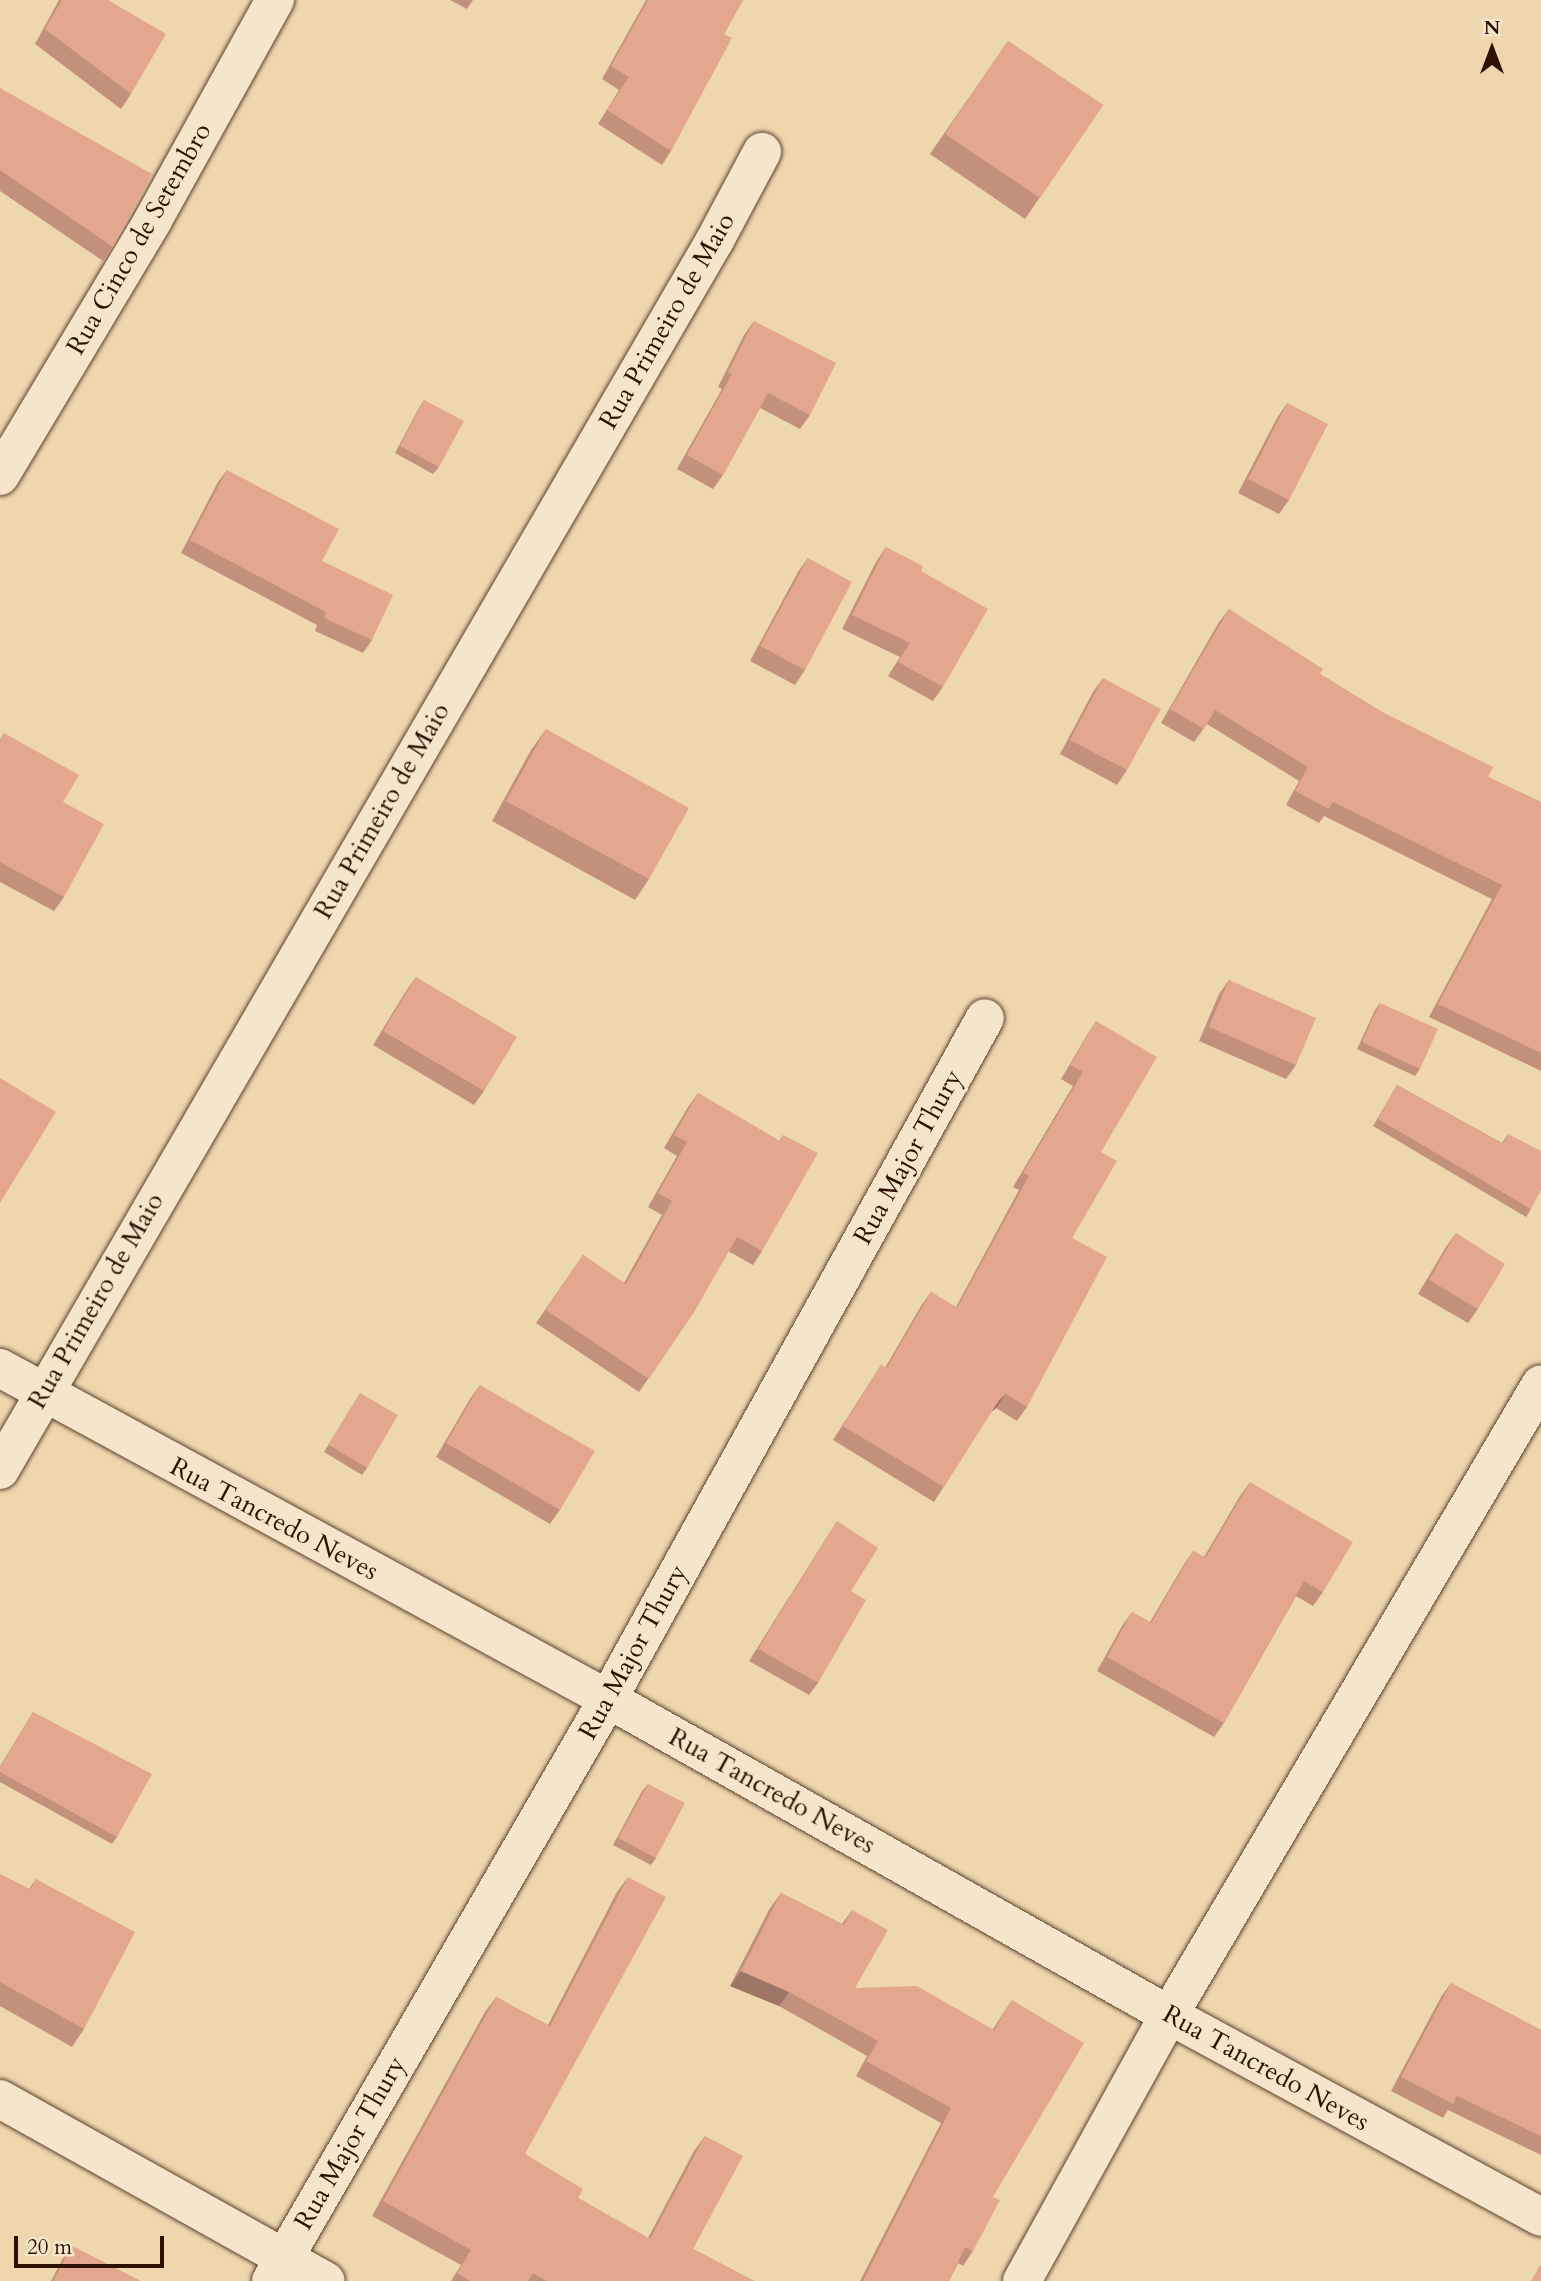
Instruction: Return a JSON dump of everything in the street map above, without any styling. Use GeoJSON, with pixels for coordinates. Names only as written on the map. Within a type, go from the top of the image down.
{"type":"FeatureCollection","features":[{"type":"Feature","properties":{"kind":"street","name":"Rua Cinco de Setembro"},"geometry":{"type":"LineString","coordinates":[[0,476],[153,220],[275,0]]}},
{"type":"Feature","properties":{"kind":"street","name":"Rua Primeiro de Maio"},"geometry":{"type":"LineString","coordinates":[[0,1469],[715,240],[762,152]]}},
{"type":"Feature","properties":{"kind":"street","name":"Rua Major Thury"},"geometry":{"type":"LineString","coordinates":[[277,2269],[608,1699],[985,1018]]}},
{"type":"Feature","properties":{"kind":"street","name":"Rua Tancredo Neves"},"geometry":{"type":"LineString","coordinates":[[0,1368],[608,1699],[1169,2015],[1541,2217]]}},
{"type":"Feature","properties":{"kind":"street"},"geometry":{"type":"LineString","coordinates":[[1022,2281],[1169,2015],[1541,1384]]}},
{"type":"Feature","properties":{"kind":"street"},"geometry":{"type":"LineString","coordinates":[[0,2099],[277,2269],[326,2281]]}},
{"type":"Feature","properties":{"kind":"building"},"geometry":{"type":"Polygon","coordinates":[[[62,0],[108,0],[166,34],[131,94],[45,29],[62,0]]]}},
{"type":"Feature","properties":{"kind":"building"},"geometry":{"type":"Polygon","coordinates":[[[648,0],[743,0],[724,34],[732,38],[671,151],[607,110],[629,77],[611,66],[648,0]]]}},
{"type":"Feature","properties":{"kind":"building"},"geometry":{"type":"Polygon","coordinates":[[[1008,41],[1103,105],[1040,198],[945,134],[1008,41]]]}},
{"type":"Feature","properties":{"kind":"building"},"geometry":{"type":"Polygon","coordinates":[[[0,88],[152,174],[113,247],[0,170],[0,88]]]}},
{"type":"Feature","properties":{"kind":"building"},"geometry":{"type":"Polygon","coordinates":[[[754,321],[836,363],[810,415],[768,393],[723,475],[687,455],[732,374],[728,372],[754,321]]]}},
{"type":"Feature","properties":{"kind":"building"},"geometry":{"type":"Polygon","coordinates":[[[424,400],[464,421],[439,467],[400,446],[424,400]]]}},
{"type":"Feature","properties":{"kind":"building"},"geometry":{"type":"Polygon","coordinates":[[[1287,403],[1328,424],[1289,500],[1248,479],[1287,403]]]}},
{"type":"Feature","properties":{"kind":"building"},"geometry":{"type":"Polygon","coordinates":[[[227,470],[339,529],[322,561],[393,595],[372,640],[324,618],[326,612],[190,540],[227,470]]]}},
{"type":"Feature","properties":{"kind":"building"},"geometry":{"type":"Polygon","coordinates":[[[886,547],[923,566],[921,571],[988,609],[943,687],[898,662],[910,643],[852,615],[886,547]]]}},
{"type":"Feature","properties":{"kind":"building"},"geometry":{"type":"Polygon","coordinates":[[[808,558],[852,582],[805,670],[760,646],[808,558]]]}},
{"type":"Feature","properties":{"kind":"building"},"geometry":{"type":"Polygon","coordinates":[[[1229,609],[1323,669],[1320,674],[1382,712],[1493,767],[1488,777],[1541,802],[1541,1053],[1438,1004],[1502,885],[1333,802],[1329,809],[1295,791],[1308,767],[1215,710],[1204,729],[1170,709],[1229,609]]]}},
{"type":"Feature","properties":{"kind":"building"},"geometry":{"type":"Polygon","coordinates":[[[1103,678],[1161,709],[1127,770],[1070,740],[1103,678]]]}},
{"type":"Feature","properties":{"kind":"building"},"geometry":{"type":"Polygon","coordinates":[[[546,729],[689,808],[649,879],[506,801],[546,729]]]}},
{"type":"Feature","properties":{"kind":"building"},"geometry":{"type":"Polygon","coordinates":[[[4,733],[79,775],[63,802],[104,824],[64,897],[0,862],[0,740],[4,733]]]}},
{"type":"Feature","properties":{"kind":"building"},"geometry":{"type":"Polygon","coordinates":[[[416,977],[517,1037],[484,1091],[383,1031],[416,977]]]}},
{"type":"Feature","properties":{"kind":"building"},"geometry":{"type":"Polygon","coordinates":[[[1229,980],[1316,1018],[1296,1065],[1209,1027],[1229,980]]]}},
{"type":"Feature","properties":{"kind":"building"},"geometry":{"type":"Polygon","coordinates":[[[1380,1003],[1438,1029],[1420,1069],[1362,1042],[1380,1003]]]}},
{"type":"Feature","properties":{"kind":"building"},"geometry":{"type":"Polygon","coordinates":[[[1096,1021],[1157,1057],[1101,1152],[1117,1161],[1072,1238],[1107,1257],[1027,1407],[1006,1394],[999,1400],[944,1487],[843,1426],[881,1365],[886,1369],[931,1292],[957,1308],[1029,1176],[1023,1173],[1083,1072],[1070,1065],[1096,1021]]]}},
{"type":"Feature","properties":{"kind":"building"},"geometry":{"type":"Polygon","coordinates":[[[0,1078],[56,1112],[0,1203],[0,1078]]]}},
{"type":"Feature","properties":{"kind":"building"},"geometry":{"type":"Polygon","coordinates":[[[1397,1085],[1503,1144],[1508,1134],[1541,1151],[1541,1190],[1531,1209],[1378,1119],[1397,1085]]]}},
{"type":"Feature","properties":{"kind":"building"},"geometry":{"type":"Polygon","coordinates":[[[698,1093],[780,1141],[783,1135],[818,1153],[762,1251],[737,1237],[694,1312],[649,1379],[546,1310],[583,1255],[626,1284],[672,1201],[658,1193],[687,1142],[674,1135],[698,1093]]]}},
{"type":"Feature","properties":{"kind":"building"},"geometry":{"type":"Polygon","coordinates":[[[1456,1233],[1505,1264],[1478,1309],[1429,1280],[1456,1233]]]}},
{"type":"Feature","properties":{"kind":"building"},"geometry":{"type":"Polygon","coordinates":[[[480,1385],[595,1451],[560,1510],[446,1443],[480,1385]]]}},
{"type":"Feature","properties":{"kind":"building"},"geometry":{"type":"Polygon","coordinates":[[[360,1393],[398,1415],[367,1468],[329,1445],[360,1393]]]}},
{"type":"Feature","properties":{"kind":"building"},"geometry":{"type":"Polygon","coordinates":[[[1250,1482],[1353,1542],[1323,1592],[1304,1581],[1224,1723],[1107,1657],[1132,1612],[1151,1623],[1193,1551],[1205,1558],[1250,1482]]]}},
{"type":"Feature","properties":{"kind":"building"},"geometry":{"type":"Polygon","coordinates":[[[837,1521],[878,1548],[851,1591],[866,1600],[818,1683],[758,1649],[837,1521]]]}},
{"type":"Feature","properties":{"kind":"building"},"geometry":{"type":"Polygon","coordinates":[[[33,1712],[152,1774],[117,1837],[0,1772],[0,1767],[33,1712]]]}},
{"type":"Feature","properties":{"kind":"building"},"geometry":{"type":"Polygon","coordinates":[[[648,1784],[685,1803],[656,1858],[618,1838],[648,1784]]]}},
{"type":"Feature","properties":{"kind":"building"},"geometry":{"type":"Polygon","coordinates":[[[0,1874],[30,1890],[36,1879],[135,1932],[84,2029],[0,1982],[0,1874]]]}},
{"type":"Feature","properties":{"kind":"building"},"geometry":{"type":"Polygon","coordinates":[[[628,1877],[666,1897],[525,2154],[583,2189],[578,2198],[650,2239],[705,2136],[743,2156],[693,2249],[754,2281],[547,2281],[533,2273],[528,2281],[470,2281],[457,2273],[471,2250],[383,2201],[496,1997],[550,2026],[628,1877]]]}},
{"type":"Feature","properties":{"kind":"building"},"geometry":{"type":"Polygon","coordinates":[[[781,1893],[844,1925],[852,1910],[888,1930],[855,1988],[917,1986],[994,2030],[1012,2000],[1084,2043],[993,2197],[1000,2200],[973,2251],[965,2247],[949,2281],[863,2281],[951,2108],[866,2061],[878,2041],[789,1992],[741,1971],[781,1893]]]}},
{"type":"Feature","properties":{"kind":"building"},"geometry":{"type":"Polygon","coordinates":[[[1451,1983],[1541,2030],[1541,2136],[1457,2096],[1453,2104],[1401,2077],[1451,1983]]]}},
{"type":"Feature","properties":{"kind":"building"},"geometry":{"type":"Polygon","coordinates":[[[72,2246],[140,2281],[53,2281],[72,2246]]]}},
{"type":"Feature","properties":{"kind":"building"},"geometry":{"type":"Polygon","coordinates":[[[1540,2265],[1541,2281],[1531,2281],[1540,2265]]]}}]}
